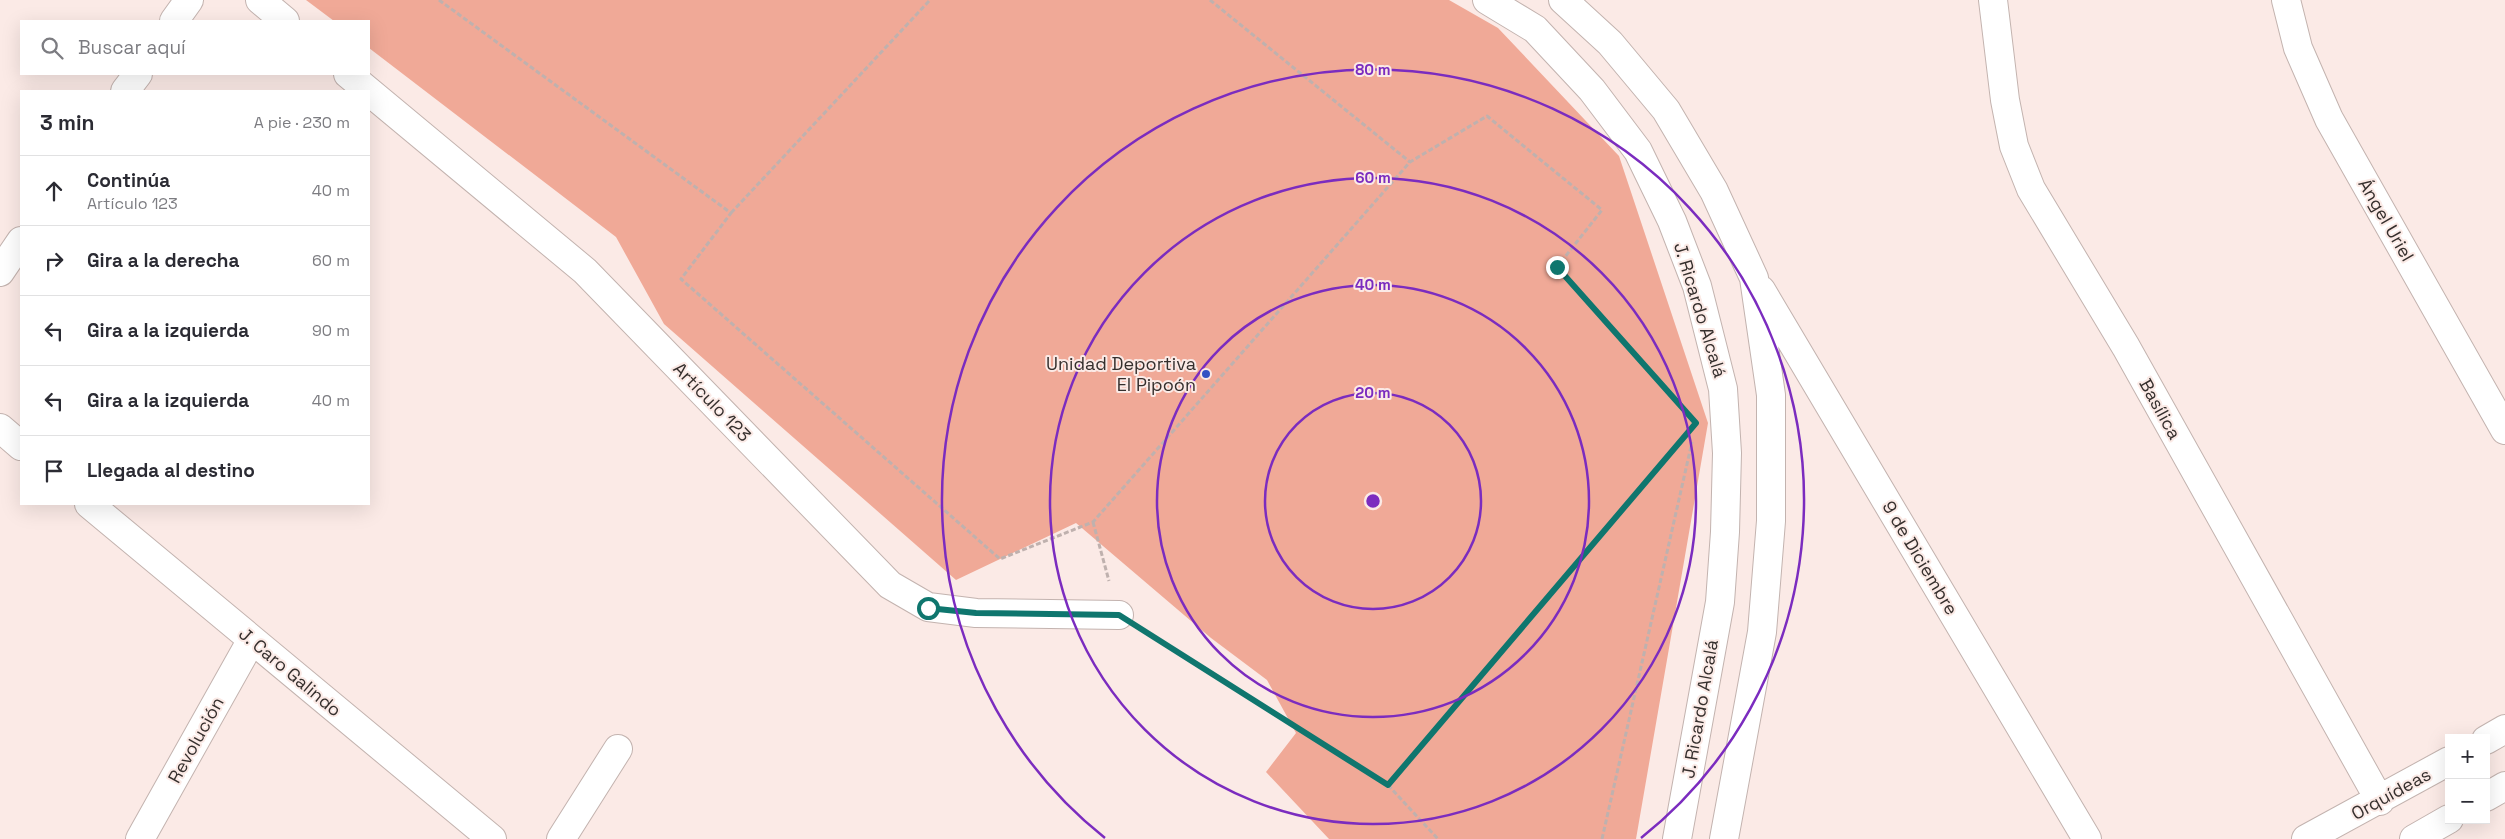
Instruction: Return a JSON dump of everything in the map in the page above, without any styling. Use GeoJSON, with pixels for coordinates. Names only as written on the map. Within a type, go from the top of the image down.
{"type":"FeatureCollection","features":[{"type":"Feature","properties":{"kind":"street"},"geometry":{"type":"LineString","coordinates":[[175,20],[189,0]]}},
{"type":"Feature","properties":{"kind":"street"},"geometry":{"type":"LineString","coordinates":[[260,0],[284,20]]}},
{"type":"Feature","properties":{"kind":"street","name":"J. Ricardo Alcalá"},"geometry":{"type":"LineString","coordinates":[[1487,0],[1535,29],[1592,90],[1638,151],[1672,220],[1697,286],[1724,389],[1727,452],[1725,532],[1720,602],[1677,839]]}},
{"type":"Feature","properties":{"kind":"street"},"geometry":{"type":"LineString","coordinates":[[1562,0],[1610,43],[1666,110],[1714,190],[1754,278],[1771,394],[1772,521],[1762,632],[1724,839]]}},
{"type":"Feature","properties":{"kind":"street","name":"Basílica"},"geometry":{"type":"LineString","coordinates":[[1993,0],[2005,100],[2014,146],[2031,189],[2126,347],[2380,801]]}},
{"type":"Feature","properties":{"kind":"street","name":"Ángel Uriel"},"geometry":{"type":"LineString","coordinates":[[2286,0],[2298,48],[2329,120],[2505,430]]}},
{"type":"Feature","properties":{"kind":"street"},"geometry":{"type":"LineString","coordinates":[[126,90],[137,75]]}},
{"type":"Feature","properties":{"kind":"street","name":"Artículo 123"},"geometry":{"type":"LineString","coordinates":[[349,75],[367,90]]}},
{"type":"Feature","properties":{"kind":"street","name":"Artículo 123"},"geometry":{"type":"LineString","coordinates":[[370,92],[584,271],[890,585],[928,608],[976,613],[1119,615]]}},
{"type":"Feature","properties":{"kind":"street"},"geometry":{"type":"LineString","coordinates":[[0,272],[20,242]]}},
{"type":"Feature","properties":{"kind":"street","name":"9 de Diciembre"},"geometry":{"type":"LineString","coordinates":[[1754,278],[2087,839]]}},
{"type":"Feature","properties":{"kind":"street"},"geometry":{"type":"LineString","coordinates":[[0,428],[20,445]]}},
{"type":"Feature","properties":{"kind":"street","name":"J. Caro Galindo"},"geometry":{"type":"LineString","coordinates":[[90,505],[251,641],[492,839]]}},
{"type":"Feature","properties":{"kind":"street","name":"Revolución"},"geometry":{"type":"LineString","coordinates":[[140,839],[251,641]]}},
{"type":"Feature","properties":{"kind":"street"},"geometry":{"type":"LineString","coordinates":[[2490,738],[2505,730]]}},
{"type":"Feature","properties":{"kind":"street"},"geometry":{"type":"LineString","coordinates":[[561,839],[618,749]]}},
{"type":"Feature","properties":{"kind":"street","name":"Orquídeas"},"geometry":{"type":"LineString","coordinates":[[2306,839],[2380,801],[2445,764]]}},
{"type":"Feature","properties":{"kind":"street"},"geometry":{"type":"LineString","coordinates":[[2490,795],[2505,786]]}},
{"type":"Feature","properties":{"kind":"street"},"geometry":{"type":"LineString","coordinates":[[2414,839],[2445,821]]}},
{"type":"Feature","properties":{"kind":"path"},"geometry":{"type":"LineString","coordinates":[[439,0],[732,213]]}},
{"type":"Feature","properties":{"kind":"path"},"geometry":{"type":"LineString","coordinates":[[930,0],[732,213],[681,278],[1000,559],[1093,522],[1410,162],[1487,116],[1602,210],[1557,267],[1696,423]]}},
{"type":"Feature","properties":{"kind":"path"},"geometry":{"type":"LineString","coordinates":[[1210,0],[1410,162]]}},
{"type":"Feature","properties":{"kind":"path"},"geometry":{"type":"LineString","coordinates":[[1388,785],[1696,423]]}},
{"type":"Feature","properties":{"kind":"path"},"geometry":{"type":"LineString","coordinates":[[1602,839],[1696,423]]}},
{"type":"Feature","properties":{"kind":"path"},"geometry":{"type":"LineString","coordinates":[[1093,522],[1119,615],[1388,785],[1438,839]]}},
{"type":"Feature","properties":{"kind":"shaded area","name":"Unidad Deportiva El Pipoón"},"geometry":{"type":"Polygon","coordinates":[[[306,0],[1449,0],[1498,28],[1619,156],[1708,423],[1636,839],[1329,839],[1266,772],[1296,733],[1267,680],[1211,638],[1076,523],[956,580],[664,324],[616,237],[370,49],[370,20],[333,20],[306,0]]]}},
{"type":"Feature","properties":{"kind":"place","name":"Unidad Deportiva El Pipoón"},"geometry":{"type":"Point","coordinates":[1206,374]}},
{"type":"Feature","properties":{"kind":"route"},"geometry":{"type":"LineString","coordinates":[[928,608],[976,613],[1119,615],[1388,785],[1696,423],[1557,267]]}}]}
